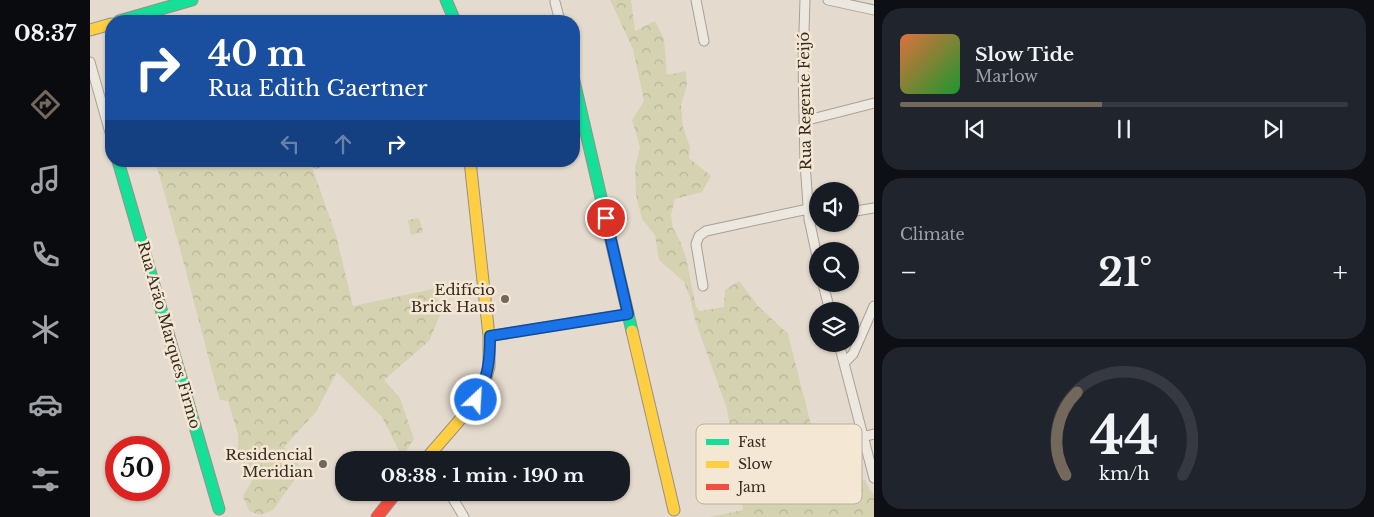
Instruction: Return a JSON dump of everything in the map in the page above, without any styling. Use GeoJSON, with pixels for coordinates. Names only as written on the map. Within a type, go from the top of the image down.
{"type":"FeatureCollection","features":[{"type":"Feature","properties":{"kind":"street"},"geometry":{"type":"LineString","coordinates":[[140,15],[192,0]]}},
{"type":"Feature","properties":{"kind":"street"},"geometry":{"type":"LineString","coordinates":[[446,0],[452,15]]}},
{"type":"Feature","properties":{"kind":"street"},"geometry":{"type":"LineString","coordinates":[[696,0],[704,41]]}},
{"type":"Feature","properties":{"kind":"street","name":"Rua Regente Feijó"},"geometry":{"type":"LineString","coordinates":[[805,0],[803,62],[808,209]]}},
{"type":"Feature","properties":{"kind":"street"},"geometry":{"type":"LineString","coordinates":[[828,0],[874,10]]}},
{"type":"Feature","properties":{"kind":"street"},"geometry":{"type":"LineString","coordinates":[[555,2],[558,15]]}},
{"type":"Feature","properties":{"kind":"street"},"geometry":{"type":"LineString","coordinates":[[90,30],[105,26]]}},
{"type":"Feature","properties":{"kind":"street"},"geometry":{"type":"LineString","coordinates":[[90,62],[105,115]]}},
{"type":"Feature","properties":{"kind":"street"},"geometry":{"type":"LineString","coordinates":[[804,121],[874,103]]}},
{"type":"Feature","properties":{"kind":"street"},"geometry":{"type":"LineString","coordinates":[[580,123],[628,314],[674,510]]}},
{"type":"Feature","properties":{"kind":"street","name":"Rua Arão Marques Firmo"},"geometry":{"type":"LineString","coordinates":[[120,167],[219,509]]}},
{"type":"Feature","properties":{"kind":"street"},"geometry":{"type":"LineString","coordinates":[[434,451],[480,392],[490,364],[490,336],[471,167]]}},
{"type":"Feature","properties":{"kind":"street"},"geometry":{"type":"LineString","coordinates":[[859,210],[874,208]]}},
{"type":"Feature","properties":{"kind":"street"},"geometry":{"type":"LineString","coordinates":[[703,286],[696,244],[699,236],[706,232],[808,209]]}},
{"type":"Feature","properties":{"kind":"street"},"geometry":{"type":"LineString","coordinates":[[844,363],[853,354],[874,306]]}},
{"type":"Feature","properties":{"kind":"street"},"geometry":{"type":"LineString","coordinates":[[490,336],[628,314]]}},
{"type":"Feature","properties":{"kind":"street"},"geometry":{"type":"LineString","coordinates":[[841,352],[859,424]]}},
{"type":"Feature","properties":{"kind":"street"},"geometry":{"type":"LineString","coordinates":[[874,434],[862,437],[874,478]]}},
{"type":"Feature","properties":{"kind":"street"},"geometry":{"type":"LineString","coordinates":[[378,517],[391,501]]}},
{"type":"Feature","properties":{"kind":"street"},"geometry":{"type":"LineString","coordinates":[[454,501],[464,517]]}},
{"type":"Feature","properties":{"kind":"green space"},"geometry":{"type":"Polygon","coordinates":[[[610,0],[631,0],[635,31],[655,21],[664,39],[667,75],[686,71],[687,85],[681,105],[683,127],[690,147],[689,158],[711,176],[702,192],[675,199],[671,215],[673,228],[686,258],[696,307],[700,311],[724,307],[725,290],[739,281],[759,307],[788,334],[811,424],[729,424],[727,409],[695,320],[684,282],[659,260],[655,235],[642,219],[636,195],[635,167],[640,147],[632,120],[644,101],[633,49],[610,0]]]}},
{"type":"Feature","properties":{"kind":"green space"},"geometry":{"type":"Polygon","coordinates":[[[157,167],[312,167],[336,235],[353,306],[433,289],[441,313],[429,341],[384,380],[400,398],[414,439],[406,451],[399,451],[382,417],[337,372],[316,412],[284,447],[302,469],[273,510],[260,515],[249,511],[243,496],[252,481],[238,455],[238,434],[228,401],[220,400],[157,167]]]}},
{"type":"Feature","properties":{"kind":"green space"},"geometry":{"type":"Polygon","coordinates":[[[419,218],[423,232],[411,235],[408,220],[419,218]]]}},
{"type":"Feature","properties":{"kind":"green space"},"geometry":{"type":"Polygon","coordinates":[[[862,479],[865,480],[874,494],[874,517],[710,517],[743,510],[742,504],[862,504],[862,479]]]}},
{"type":"Feature","properties":{"kind":"traffic: fast"},"geometry":{"type":"LineString","coordinates":[[140,15],[192,0]]}},
{"type":"Feature","properties":{"kind":"traffic: fast"},"geometry":{"type":"LineString","coordinates":[[446,0],[452,15]]}},
{"type":"Feature","properties":{"kind":"traffic: fast"},"geometry":{"type":"LineString","coordinates":[[580,107],[632,331]]}},
{"type":"Feature","properties":{"kind":"traffic: fast"},"geometry":{"type":"LineString","coordinates":[[120,167],[219,509]]}},
{"type":"Feature","properties":{"kind":"traffic: slow"},"geometry":{"type":"LineString","coordinates":[[90,30],[105,26]]}},
{"type":"Feature","properties":{"kind":"traffic: slow"},"geometry":{"type":"LineString","coordinates":[[433,451],[471,407],[484,384],[489,367],[489,336],[471,167]]}},
{"type":"Feature","properties":{"kind":"traffic: slow"},"geometry":{"type":"LineString","coordinates":[[632,331],[674,510]]}},
{"type":"Feature","properties":{"kind":"traffic: jam"},"geometry":{"type":"LineString","coordinates":[[377,517],[390,501]]}},
{"type":"Feature","properties":{"kind":"place","name":"Edifício Brick Haus"},"geometry":{"type":"Point","coordinates":[505,299]}},
{"type":"Feature","properties":{"kind":"place","name":"Residencial Meridian"},"geometry":{"type":"Point","coordinates":[323,464]}},
{"type":"Feature","properties":{"kind":"route"},"geometry":{"type":"LineString","coordinates":[[476,400],[484,385],[490,364],[490,336],[628,314],[606,218]]}}]}
